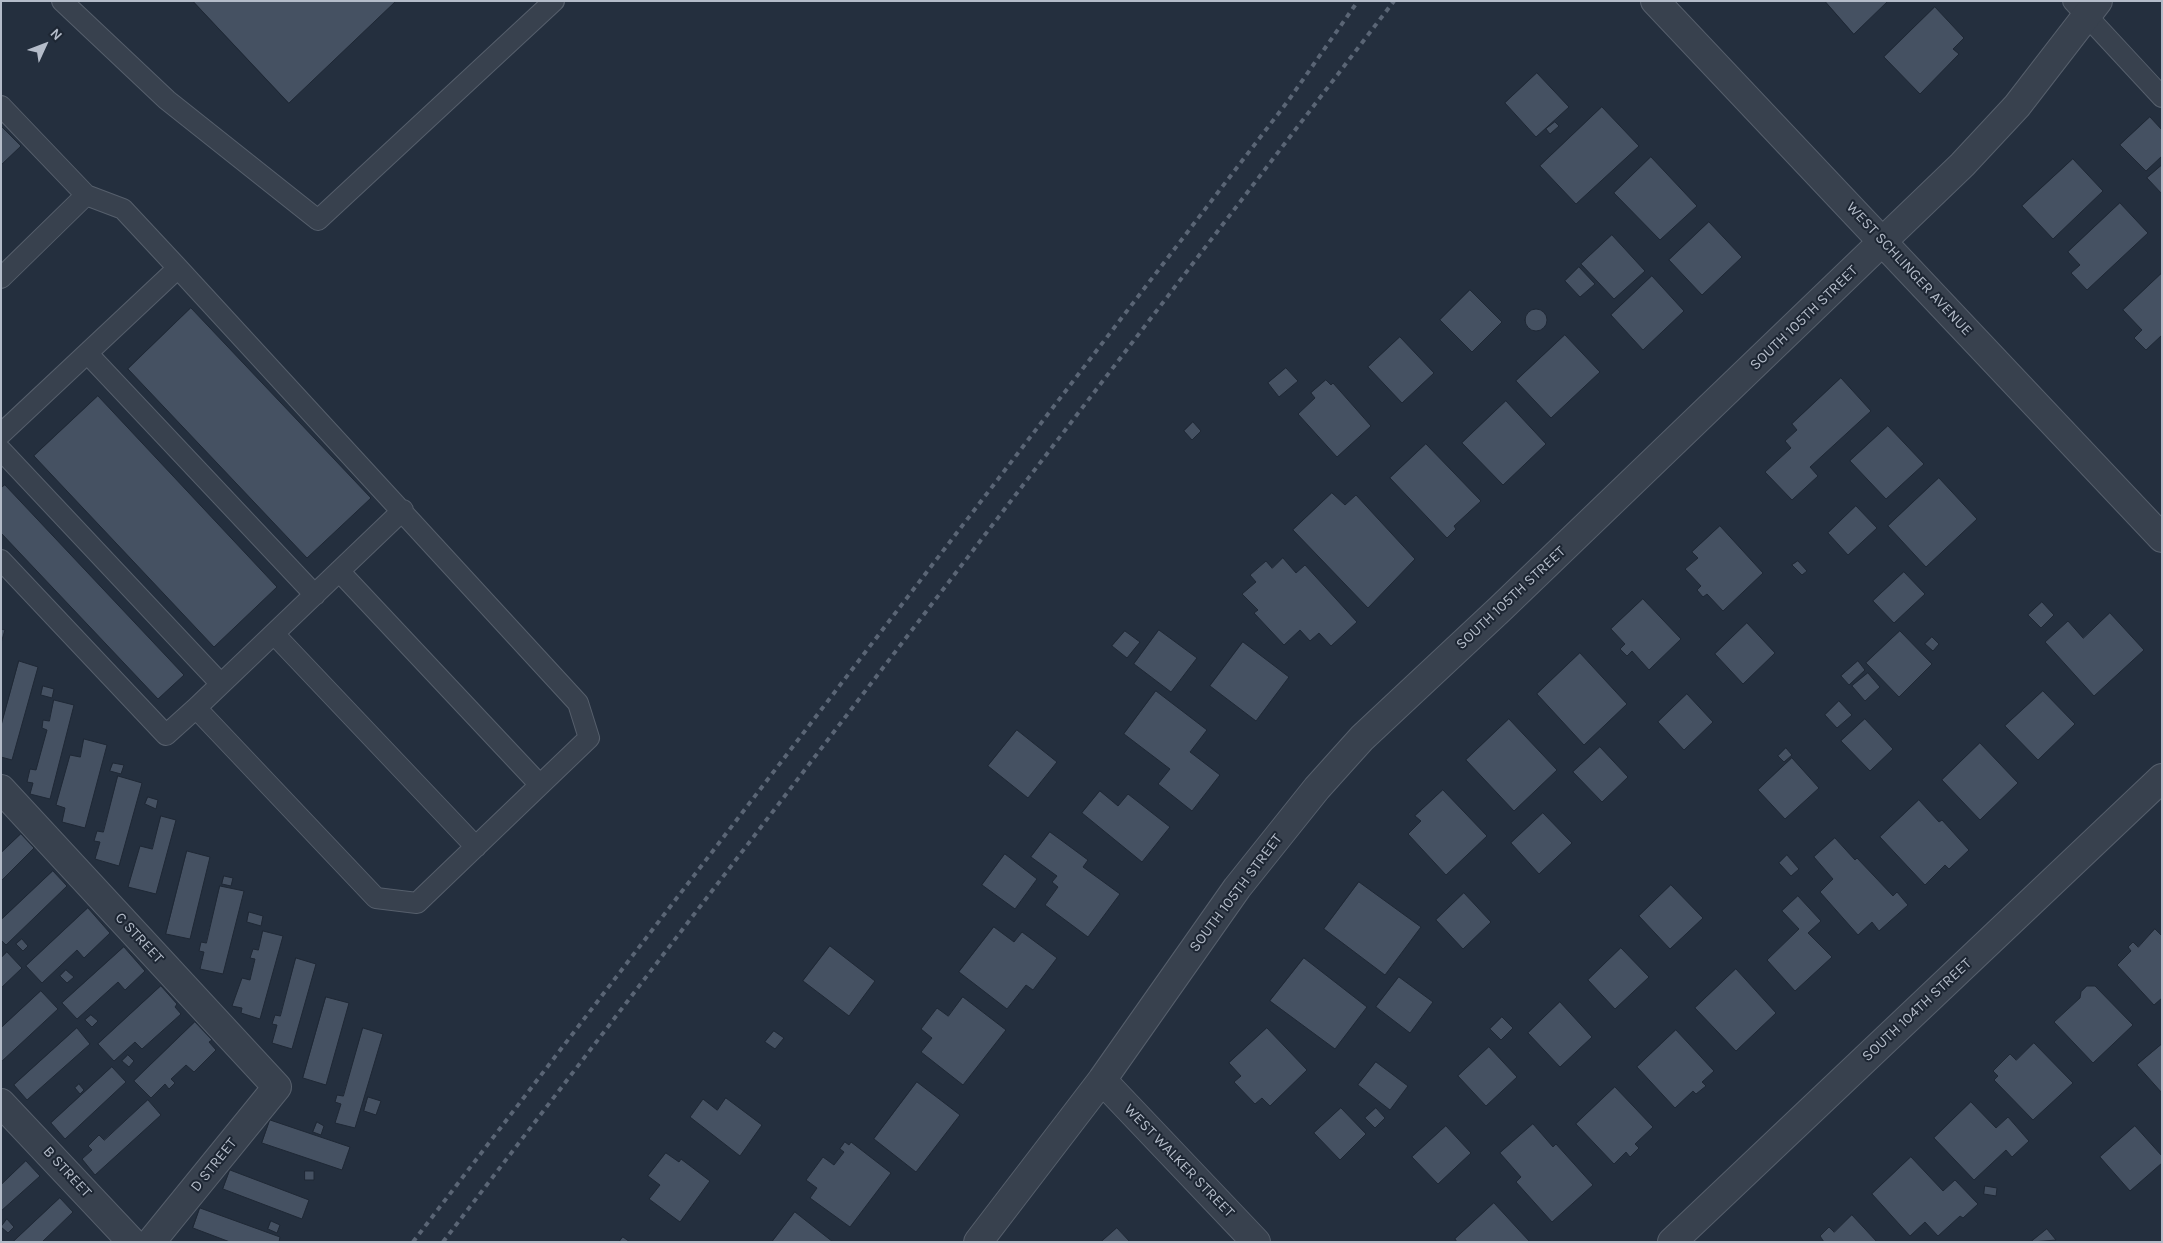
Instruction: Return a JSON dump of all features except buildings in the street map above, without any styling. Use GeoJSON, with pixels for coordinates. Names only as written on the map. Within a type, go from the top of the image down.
{"type":"FeatureCollection","features":[{"type":"Feature","properties":{"kind":"street","name":"WEST SCHLINGER AVENUE"},"geometry":{"type":"LineString","coordinates":[[1654,1],[2162,538]]}},
{"type":"Feature","properties":{"kind":"street","name":"SOUTH 105TH STREET"},"geometry":{"type":"LineString","coordinates":[[978,1242],[1102,1080],[1237,888],[1317,788],[1362,738],[1500,609],[1884,242],[2018,106],[2086,6]]}},
{"type":"Feature","properties":{"kind":"street","name":"SOUTH 104TH STREET"},"geometry":{"type":"LineString","coordinates":[[1672,1242],[2162,778]]}},
{"type":"Feature","properties":{"kind":"street","name":"C STREET"},"geometry":{"type":"LineString","coordinates":[[1,789],[277,1087]]}},
{"type":"Feature","properties":{"kind":"street","name":"WEST WALKER STREET"},"geometry":{"type":"LineString","coordinates":[[1102,1080],[1256,1242]]}},
{"type":"Feature","properties":{"kind":"street","name":"D STREET"},"geometry":{"type":"LineString","coordinates":[[151,1242],[277,1087]]}},
{"type":"Feature","properties":{"kind":"street","name":"B STREET"},"geometry":{"type":"LineString","coordinates":[[1,1103],[132,1242]]}},
{"type":"Feature","properties":{"kind":"lane"},"geometry":{"type":"LineString","coordinates":[[62,1],[167,100],[318,220],[554,1]]}},
{"type":"Feature","properties":{"kind":"lane"},"geometry":{"type":"LineString","coordinates":[[2086,6],[2162,96]]}},
{"type":"Feature","properties":{"kind":"lane"},"geometry":{"type":"LineString","coordinates":[[1,106],[86,196],[123,209],[178,268],[403,510],[578,703],[589,738],[417,903],[376,898],[196,708]]}},
{"type":"Feature","properties":{"kind":"lane"},"geometry":{"type":"LineString","coordinates":[[1,278],[86,196]]}},
{"type":"Feature","properties":{"kind":"lane"},"geometry":{"type":"LineString","coordinates":[[1,434],[178,268]]}},
{"type":"Feature","properties":{"kind":"lane"},"geometry":{"type":"LineString","coordinates":[[88,354],[314,595]]}},
{"type":"Feature","properties":{"kind":"lane"},"geometry":{"type":"LineString","coordinates":[[1,450],[221,684]]}},
{"type":"Feature","properties":{"kind":"lane"},"geometry":{"type":"LineString","coordinates":[[1,560],[166,735],[403,510]]}},
{"type":"Feature","properties":{"kind":"lane"},"geometry":{"type":"LineString","coordinates":[[339,571],[540,785]]}},
{"type":"Feature","properties":{"kind":"lane"},"geometry":{"type":"LineString","coordinates":[[274,634],[476,847]]}},
{"type":"Feature","properties":{"kind":"railway"},"geometry":{"type":"LineString","coordinates":[[413,1242],[1288,101],[1358,1]]}},
{"type":"Feature","properties":{"kind":"railway"},"geometry":{"type":"LineString","coordinates":[[443,1242],[1394,1]]}}]}
